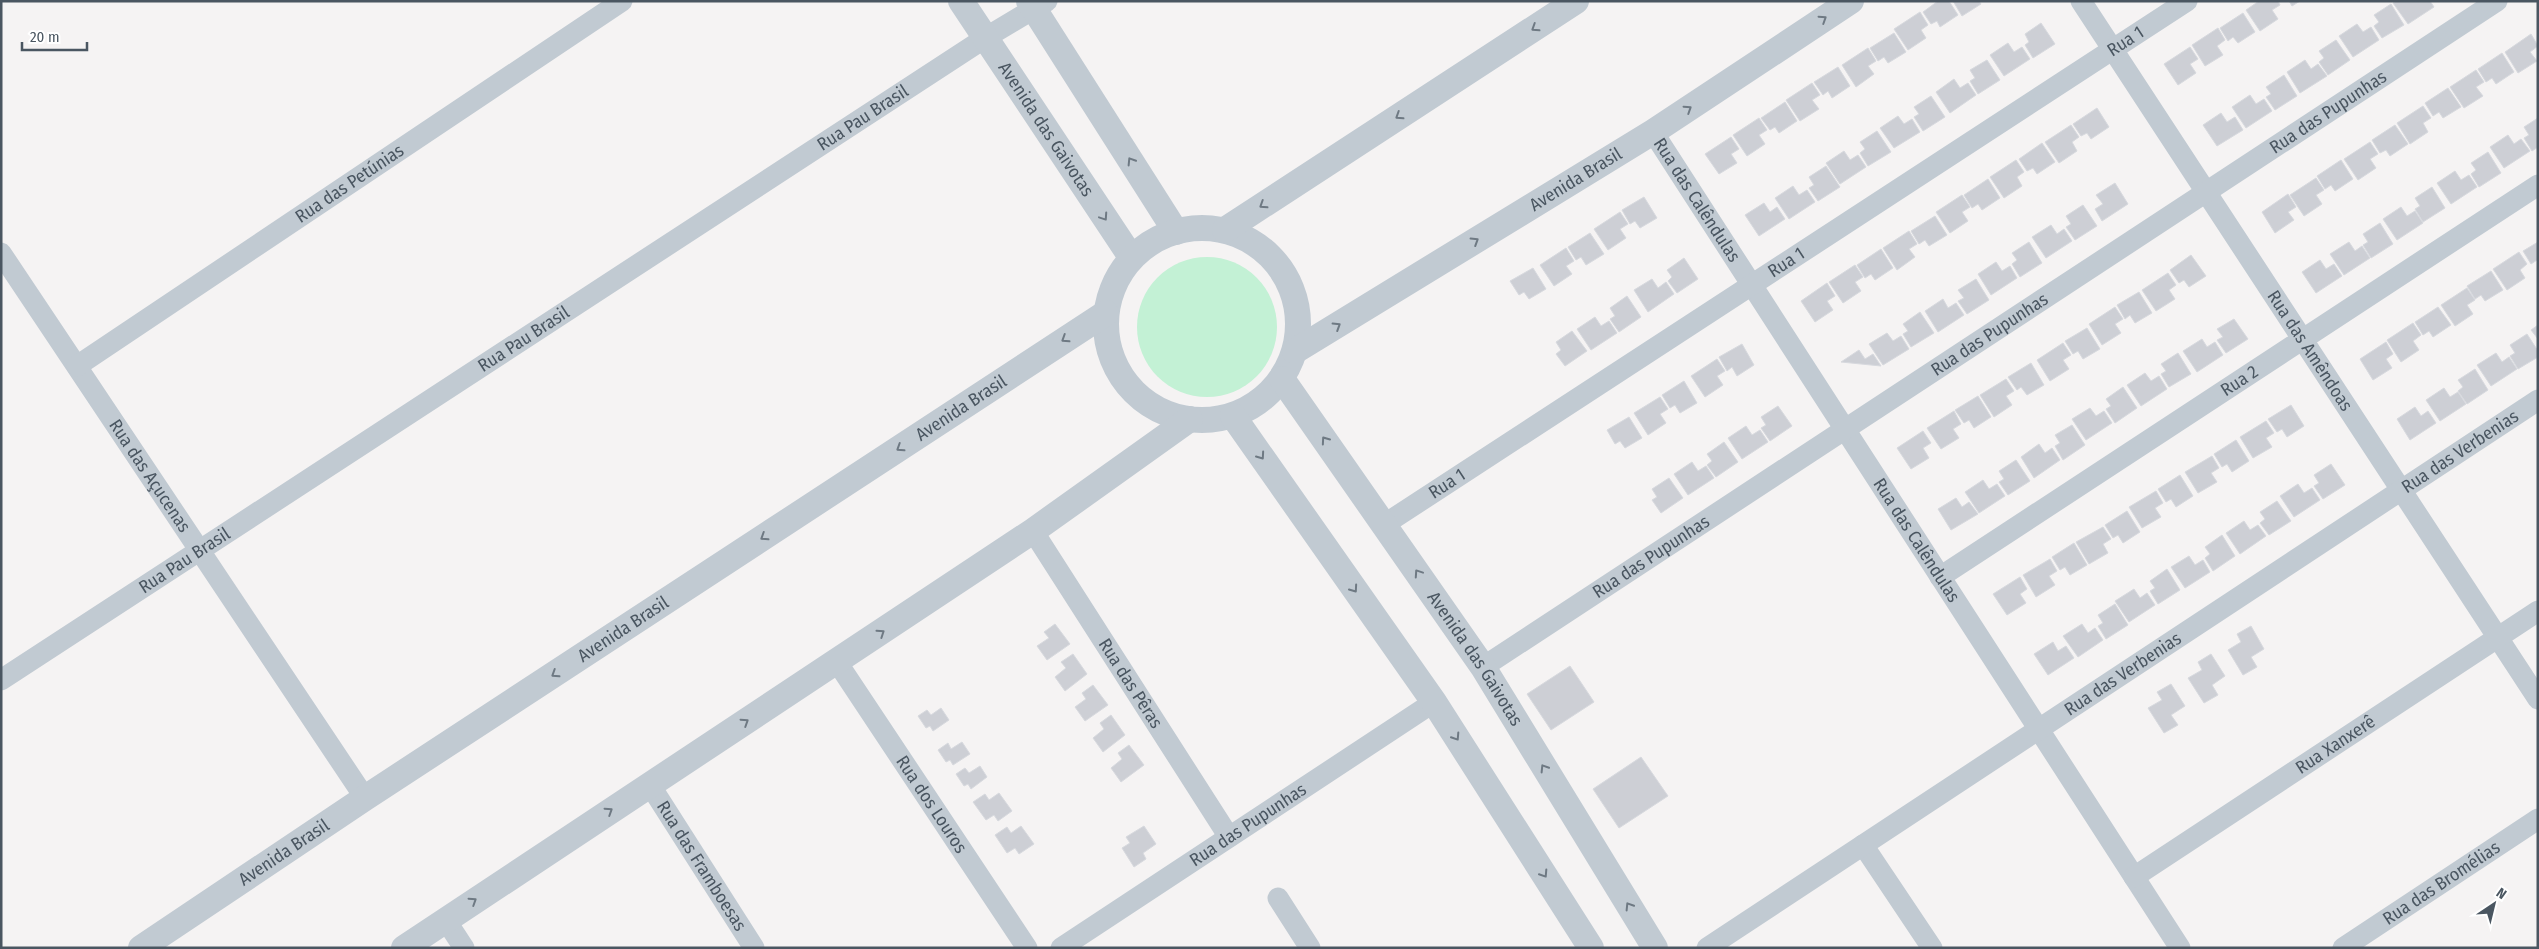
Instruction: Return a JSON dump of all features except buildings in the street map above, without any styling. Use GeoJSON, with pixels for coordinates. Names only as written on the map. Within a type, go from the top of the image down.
{"type":"FeatureCollection","features":[{"type":"Feature","properties":{"kind":"street","name":"Rua das Petúnias"},"geometry":{"type":"LineString","coordinates":[[77,366],[622,1]]}},
{"type":"Feature","properties":{"kind":"street","name":"Avenida das Gaivotas"},"geometry":{"type":"LineString","coordinates":[[961,1],[1131,257]]}},
{"type":"Feature","properties":{"kind":"street"},"geometry":{"type":"LineString","coordinates":[[1225,230],[1576,1]]}},
{"type":"Feature","properties":{"kind":"street","name":"Avenida Brasil"},"geometry":{"type":"LineString","coordinates":[[1295,351],[1653,132],[1851,1]]}},
{"type":"Feature","properties":{"kind":"street","name":"Rua das Amêndoas"},"geometry":{"type":"LineString","coordinates":[[2082,1],[2538,699]]}},
{"type":"Feature","properties":{"kind":"street","name":"Rua 1"},"geometry":{"type":"LineString","coordinates":[[1385,524],[2187,1]]}},
{"type":"Feature","properties":{"kind":"street","name":"Rua das Pupunhas"},"geometry":{"type":"LineString","coordinates":[[1483,667],[2497,1]]}},
{"type":"Feature","properties":{"kind":"street","name":"Rua Pau Brasil"},"geometry":{"type":"LineString","coordinates":[[1,680],[1037,4]]}},
{"type":"Feature","properties":{"kind":"street"},"geometry":{"type":"LineString","coordinates":[[1037,4],[1176,232]]}},
{"type":"Feature","properties":{"kind":"street","name":"Rua das Calêndulas"},"geometry":{"type":"LineString","coordinates":[[1653,132],[2180,948]]}},
{"type":"Feature","properties":{"kind":"street","name":"Rua 2"},"geometry":{"type":"LineString","coordinates":[[1940,578],[2538,185]]}},
{"type":"Feature","properties":{"kind":"street"},"geometry":{"type":"LineString","coordinates":[[1192,228],[1225,230],[1254,242],[1277,263],[1293,290],[1299,320],[1295,351],[1282,380],[1260,402],[1233,416],[1202,421],[1171,416],[1142,400],[1120,376],[1107,345],[1106,313],[1115,281],[1131,257],[1161,236],[1192,228]]}},
{"type":"Feature","properties":{"kind":"street","name":"Rua das Açucenas"},"geometry":{"type":"LineString","coordinates":[[1,253],[365,798]]}},
{"type":"Feature","properties":{"kind":"street","name":"Avenida Brasil"},"geometry":{"type":"LineString","coordinates":[[141,948],[365,798],[1106,313]]}},
{"type":"Feature","properties":{"kind":"street","name":"Avenida das Gaivotas"},"geometry":{"type":"LineString","coordinates":[[1282,380],[1385,524],[1483,667],[1655,948]]}},
{"type":"Feature","properties":{"kind":"street","name":"Rua das Verbenias"},"geometry":{"type":"LineString","coordinates":[[1707,948],[2538,400]]}},
{"type":"Feature","properties":{"kind":"street"},"geometry":{"type":"LineString","coordinates":[[1233,416],[1434,702],[1591,948]]}},
{"type":"Feature","properties":{"kind":"street"},"geometry":{"type":"LineString","coordinates":[[404,948],[1032,531],[1190,419]]}},
{"type":"Feature","properties":{"kind":"street","name":"Rua das Pêras"},"geometry":{"type":"LineString","coordinates":[[1032,531],[1229,837]]}},
{"type":"Feature","properties":{"kind":"street","name":"Rua Xanxerê"},"geometry":{"type":"LineString","coordinates":[[2134,878],[2538,611]]}},
{"type":"Feature","properties":{"kind":"street","name":"Rua dos Louros"},"geometry":{"type":"LineString","coordinates":[[837,662],[1027,948]]}},
{"type":"Feature","properties":{"kind":"street","name":"Rua das Pupunhas"},"geometry":{"type":"LineString","coordinates":[[1062,948],[1434,702]]}},
{"type":"Feature","properties":{"kind":"street","name":"Rua das Framboesas"},"geometry":{"type":"LineString","coordinates":[[650,785],[754,948]]}},
{"type":"Feature","properties":{"kind":"street","name":"Rua das Bromélias"},"geometry":{"type":"LineString","coordinates":[[2343,948],[2538,819]]}},
{"type":"Feature","properties":{"kind":"street"},"geometry":{"type":"LineString","coordinates":[[1864,845],[1932,948]]}},
{"type":"Feature","properties":{"kind":"street"},"geometry":{"type":"LineString","coordinates":[[1278,898],[1310,948]]}},
{"type":"Feature","properties":{"kind":"street"},"geometry":{"type":"LineString","coordinates":[[445,920],[464,948]]}},
{"type":"Feature","properties":{"kind":"green space"},"geometry":{"type":"Polygon","coordinates":[[[1207,257],[1221,258],[1234,262],[1257,277],[1272,300],[1276,313],[1276,341],[1272,354],[1257,377],[1234,392],[1221,396],[1207,397],[1193,396],[1180,392],[1157,377],[1142,354],[1138,341],[1137,327],[1138,313],[1142,300],[1157,277],[1180,262],[1193,258],[1207,257]]]}}]}
